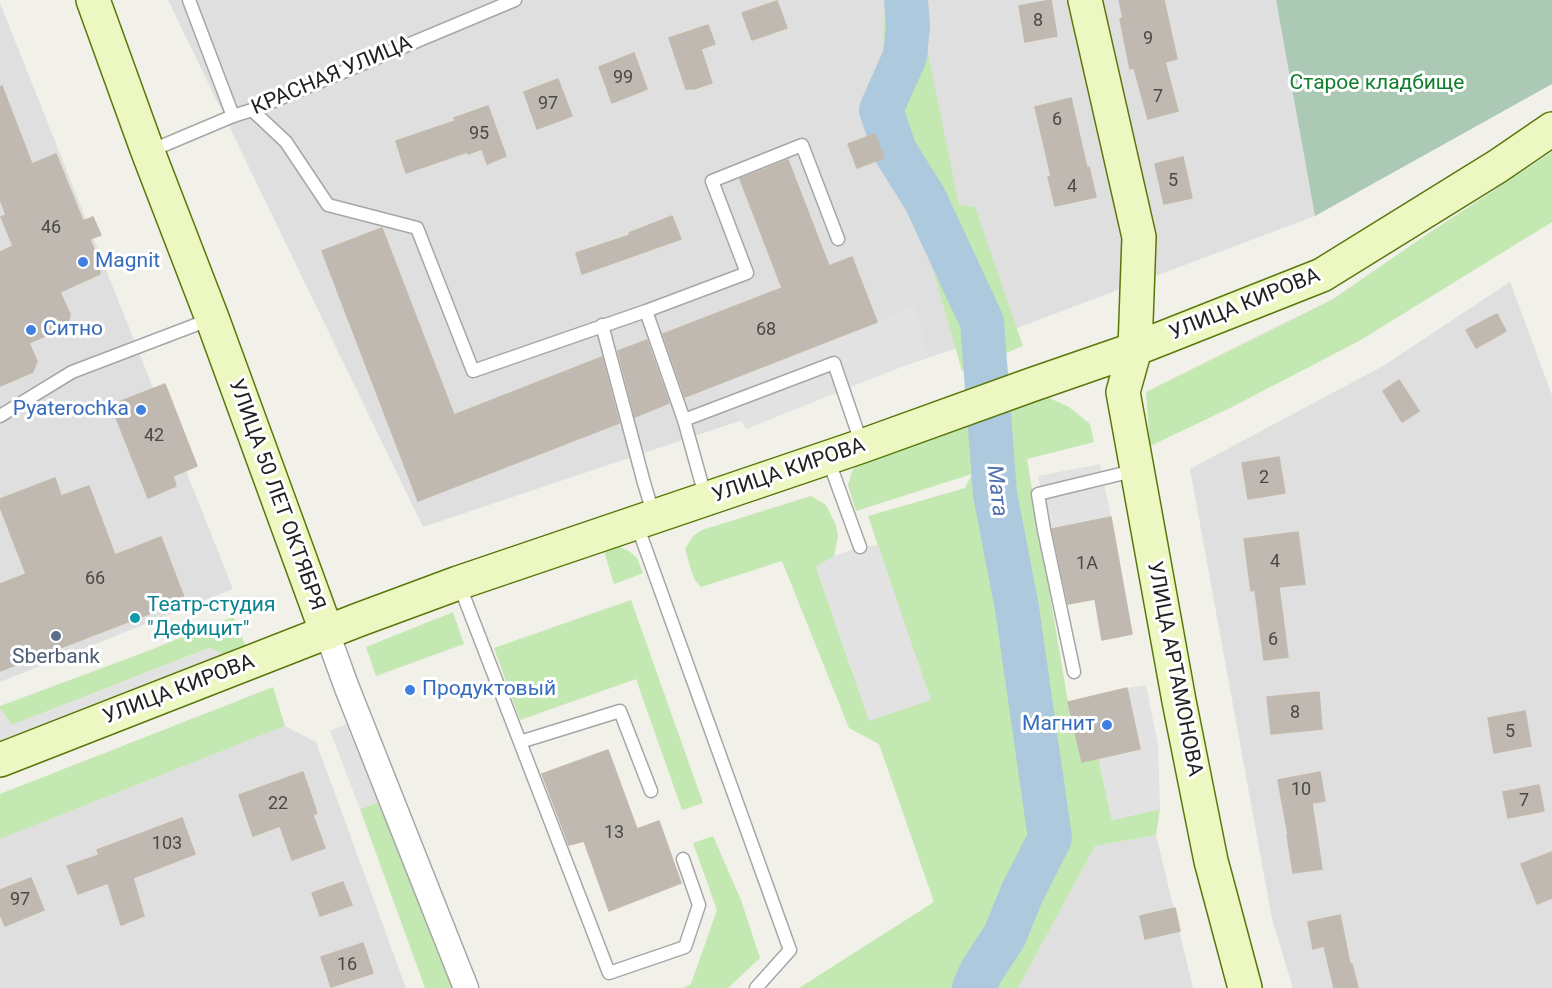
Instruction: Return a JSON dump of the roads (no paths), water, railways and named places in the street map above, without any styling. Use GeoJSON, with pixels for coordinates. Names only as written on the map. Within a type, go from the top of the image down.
{"type":"FeatureCollection","features":[{"type":"Feature","properties":{"kind":"main road","name":"УЛИЦА 50 ЛЕТ ОКТЯБРЯ"},"geometry":{"type":"LineString","coordinates":[[93,0],[327,633]]}},
{"type":"Feature","properties":{"kind":"main road","name":"УЛИЦА АРТАМОНОВА"},"geometry":{"type":"LineString","coordinates":[[1086,0],[1139,237],[1135,350],[1123,392],[1179,701],[1211,861],[1245,988]]}},
{"type":"Feature","properties":{"kind":"main road","name":"УЛИЦА КИРОВА"},"geometry":{"type":"LineString","coordinates":[[3,755],[458,583],[862,447],[1031,385],[1135,350],[1322,275],[1498,166],[1552,129]]}},
{"type":"Feature","properties":{"kind":"street","name":"УЛИЦА 50 ЛЕТ ОКТЯБРЯ"},"geometry":{"type":"LineString","coordinates":[[327,633],[466,988]]}},
{"type":"Feature","properties":{"kind":"lane"},"geometry":{"type":"LineString","coordinates":[[189,0],[233,116]]}},
{"type":"Feature","properties":{"kind":"lane","name":"КРАСНАЯ УЛИЦА"},"geometry":{"type":"LineString","coordinates":[[148,152],[515,0]]}},
{"type":"Feature","properties":{"kind":"lane"},"geometry":{"type":"LineString","coordinates":[[252,110],[286,142],[328,205],[417,228],[473,371],[747,273],[712,181],[802,145],[838,239]]}},
{"type":"Feature","properties":{"kind":"lane"},"geometry":{"type":"LineString","coordinates":[[646,311],[684,420],[706,500]]}},
{"type":"Feature","properties":{"kind":"lane"},"geometry":{"type":"LineString","coordinates":[[0,416],[72,372],[212,318]]}},
{"type":"Feature","properties":{"kind":"lane"},"geometry":{"type":"LineString","coordinates":[[602,326],[644,483],[645,520],[790,950],[756,988]]}},
{"type":"Feature","properties":{"kind":"lane"},"geometry":{"type":"LineString","coordinates":[[684,420],[834,363],[862,447]]}},
{"type":"Feature","properties":{"kind":"lane"},"geometry":{"type":"LineString","coordinates":[[828,458],[860,547]]}},
{"type":"Feature","properties":{"kind":"lane"},"geometry":{"type":"LineString","coordinates":[[1074,672],[1038,494],[1138,470]]}},
{"type":"Feature","properties":{"kind":"lane"},"geometry":{"type":"LineString","coordinates":[[458,583],[609,973],[685,947],[699,905],[683,859]]}},
{"type":"Feature","properties":{"kind":"lane"},"geometry":{"type":"LineString","coordinates":[[520,742],[620,711],[651,791]]}},
{"type":"Feature","properties":{"kind":"waterway","name":"Мата"},"geometry":{"type":"LineString","coordinates":[[906,0],[908,26],[905,56],[881,110],[895,151],[925,199],[982,322],[995,494],[1017,608],[1050,838],[1022,893],[1005,935],[981,972],[974,988]]}},
{"type":"Feature","properties":{"kind":"place","name":"Magnit"},"geometry":{"type":"Point","coordinates":[83,262]}},
{"type":"Feature","properties":{"kind":"place","name":"Ситно"},"geometry":{"type":"Point","coordinates":[31,330]}},
{"type":"Feature","properties":{"kind":"place","name":"Pyaterochka"},"geometry":{"type":"Point","coordinates":[141,410]}},
{"type":"Feature","properties":{"kind":"place","name":"Театр-студия \"Дефицит\""},"geometry":{"type":"Point","coordinates":[135,618]}},
{"type":"Feature","properties":{"kind":"place","name":"Sberbank"},"geometry":{"type":"Point","coordinates":[56,636]}},
{"type":"Feature","properties":{"kind":"place","name":"Продуктовый"},"geometry":{"type":"Point","coordinates":[410,690]}},
{"type":"Feature","properties":{"kind":"place","name":"Магнит"},"geometry":{"type":"Point","coordinates":[1107,725]}},
{"type":"Feature","properties":{"kind":"park label","name":"Старое кладбище"},"geometry":{"type":"Point","coordinates":[1377,84]}}]}
